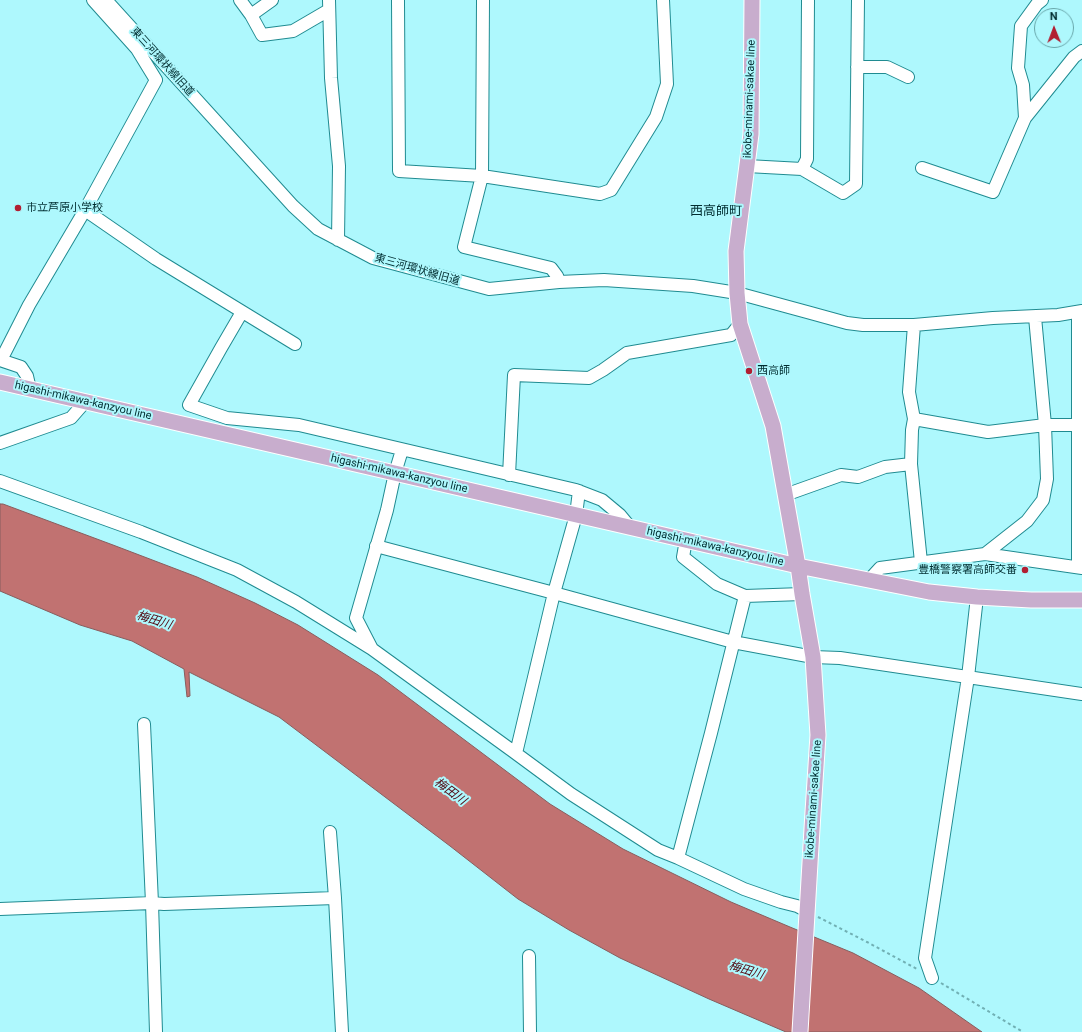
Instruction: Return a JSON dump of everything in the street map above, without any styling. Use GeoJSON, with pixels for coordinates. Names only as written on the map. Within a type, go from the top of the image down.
{"type":"FeatureCollection","features":[{"type":"Feature","properties":{"kind":"main road","name":"ikobe-minami-sakae line"},"geometry":{"type":"LineString","coordinates":[[737,293],[736,251],[751,134],[752,0]]}},
{"type":"Feature","properties":{"kind":"main road","name":"higashi-mikawa-kanzyou line"},"geometry":{"type":"LineString","coordinates":[[737,293],[740,324],[773,426],[798,566]]}},
{"type":"Feature","properties":{"kind":"main road","name":"higashi-mikawa-kanzyou line"},"geometry":{"type":"LineString","coordinates":[[0,382],[798,566],[929,592],[1030,600],[1082,600]]}},
{"type":"Feature","properties":{"kind":"main road","name":"ikobe-minami-sakae line"},"geometry":{"type":"LineString","coordinates":[[798,566],[813,657],[818,735],[800,1032]]}},
{"type":"Feature","properties":{"kind":"street"},"geometry":{"type":"LineString","coordinates":[[30,389],[27,376],[21,367],[0,360],[29,305],[85,210],[156,80],[137,49],[93,0]]}},
{"type":"Feature","properties":{"kind":"street","name":"東三河環状線旧道"},"geometry":{"type":"LineString","coordinates":[[106,0],[293,206],[318,229],[373,258],[489,290],[559,282],[604,280],[693,286],[737,293],[848,323],[863,325],[914,325],[993,318],[1058,315],[1080,311]]}},
{"type":"Feature","properties":{"kind":"street"},"geometry":{"type":"LineString","coordinates":[[240,0],[251,15],[262,35],[293,31],[329,5]]}},
{"type":"Feature","properties":{"kind":"street"},"geometry":{"type":"LineString","coordinates":[[251,15],[272,0]]}},
{"type":"Feature","properties":{"kind":"street"},"geometry":{"type":"LineString","coordinates":[[398,0],[399,172],[482,176],[600,194],[610,190],[656,118],[667,84],[663,0]]}},
{"type":"Feature","properties":{"kind":"street"},"geometry":{"type":"LineString","coordinates":[[483,0],[482,176],[464,246],[551,268],[557,276],[559,282]]}},
{"type":"Feature","properties":{"kind":"street"},"geometry":{"type":"LineString","coordinates":[[802,169],[807,159],[808,0]]}},
{"type":"Feature","properties":{"kind":"street"},"geometry":{"type":"LineString","coordinates":[[747,166],[802,169],[843,193],[856,184],[858,0]]}},
{"type":"Feature","properties":{"kind":"street"},"geometry":{"type":"LineString","coordinates":[[1025,118],[1022,85],[1018,68],[1021,26],[1037,4],[1042,0]]}},
{"type":"Feature","properties":{"kind":"street"},"geometry":{"type":"LineString","coordinates":[[329,5],[331,78],[339,166],[338,240]]}},
{"type":"Feature","properties":{"kind":"street"},"geometry":{"type":"LineString","coordinates":[[922,168],[993,192],[1025,118],[1074,57],[1082,51]]}},
{"type":"Feature","properties":{"kind":"street"},"geometry":{"type":"LineString","coordinates":[[857,67],[887,67],[908,77]]}},
{"type":"Feature","properties":{"kind":"street"},"geometry":{"type":"LineString","coordinates":[[85,210],[156,259],[295,344]]}},
{"type":"Feature","properties":{"kind":"street"},"geometry":{"type":"LineString","coordinates":[[869,580],[880,568],[985,554],[1080,568],[1080,311]]}},
{"type":"Feature","properties":{"kind":"street"},"geometry":{"type":"LineString","coordinates":[[242,312],[189,405],[227,418],[299,425],[579,491],[602,500],[620,515],[630,527]]}},
{"type":"Feature","properties":{"kind":"street"},"geometry":{"type":"LineString","coordinates":[[985,554],[1027,521],[1043,500],[1047,479],[1045,425],[1035,316]]}},
{"type":"Feature","properties":{"kind":"street"},"geometry":{"type":"LineString","coordinates":[[509,475],[514,375],[589,378],[604,370],[628,353],[731,335],[740,324]]}},
{"type":"Feature","properties":{"kind":"street"},"geometry":{"type":"LineString","coordinates":[[914,325],[909,392],[914,419],[912,430],[911,464],[921,562]]}},
{"type":"Feature","properties":{"kind":"street"},"geometry":{"type":"LineString","coordinates":[[0,443],[71,418],[85,402]]}},
{"type":"Feature","properties":{"kind":"street"},"geometry":{"type":"LineString","coordinates":[[914,419],[988,432],[1045,425],[1080,425]]}},
{"type":"Feature","properties":{"kind":"street"},"geometry":{"type":"LineString","coordinates":[[372,649],[356,618],[387,510],[395,473],[402,450]]}},
{"type":"Feature","properties":{"kind":"street"},"geometry":{"type":"LineString","coordinates":[[785,495],[841,475],[858,476],[885,467],[911,464]]}},
{"type":"Feature","properties":{"kind":"street"},"geometry":{"type":"LineString","coordinates":[[0,481],[141,532],[237,570],[296,602],[372,649],[571,794],[658,850],[744,889],[797,906],[807,911]]}},
{"type":"Feature","properties":{"kind":"street"},"geometry":{"type":"LineString","coordinates":[[514,752],[517,749],[554,593],[576,515],[579,491]]}},
{"type":"Feature","properties":{"kind":"street"},"geometry":{"type":"LineString","coordinates":[[686,540],[683,557],[718,584],[745,596],[802,594]]}},
{"type":"Feature","properties":{"kind":"street"},"geometry":{"type":"LineString","coordinates":[[376,546],[733,642],[813,657],[840,658],[1082,694]]}},
{"type":"Feature","properties":{"kind":"street"},"geometry":{"type":"LineString","coordinates":[[678,858],[745,596]]}},
{"type":"Feature","properties":{"kind":"street"},"geometry":{"type":"LineString","coordinates":[[932,978],[926,958],[968,677],[977,597]]}},
{"type":"Feature","properties":{"kind":"street"},"geometry":{"type":"LineString","coordinates":[[144,724],[156,1032]]}},
{"type":"Feature","properties":{"kind":"street"},"geometry":{"type":"LineString","coordinates":[[330,832],[336,898],[342,1032]]}},
{"type":"Feature","properties":{"kind":"street"},"geometry":{"type":"LineString","coordinates":[[0,909],[336,898]]}},
{"type":"Feature","properties":{"kind":"street"},"geometry":{"type":"LineString","coordinates":[[529,956],[530,1032]]}},
{"type":"Feature","properties":{"kind":"path"},"geometry":{"type":"LineString","coordinates":[[807,911],[932,978],[1023,1032]]}},
{"type":"Feature","properties":{"kind":"water","name":"梅田川"},"geometry":{"type":"Polygon","coordinates":[[[0,504],[197,577],[255,603],[298,625],[378,675],[550,804],[623,849],[731,902],[853,953],[919,988],[982,1032],[786,1032],[709,999],[620,958],[569,930],[518,899],[279,717],[189,672],[190,696],[187,697],[184,669],[132,641],[80,625],[0,591],[0,504]]]}},
{"type":"Feature","properties":{"kind":"place","name":"市立芦原小学校"},"geometry":{"type":"Point","coordinates":[18,208]}},
{"type":"Feature","properties":{"kind":"place","name":"西高師"},"geometry":{"type":"Point","coordinates":[749,371]}},
{"type":"Feature","properties":{"kind":"place","name":"豊橋警察署高師交番"},"geometry":{"type":"Point","coordinates":[1025,570]}},
{"type":"Feature","properties":{"kind":"district","name":"西高師町"},"geometry":{"type":"Point","coordinates":[716,212]}}]}
